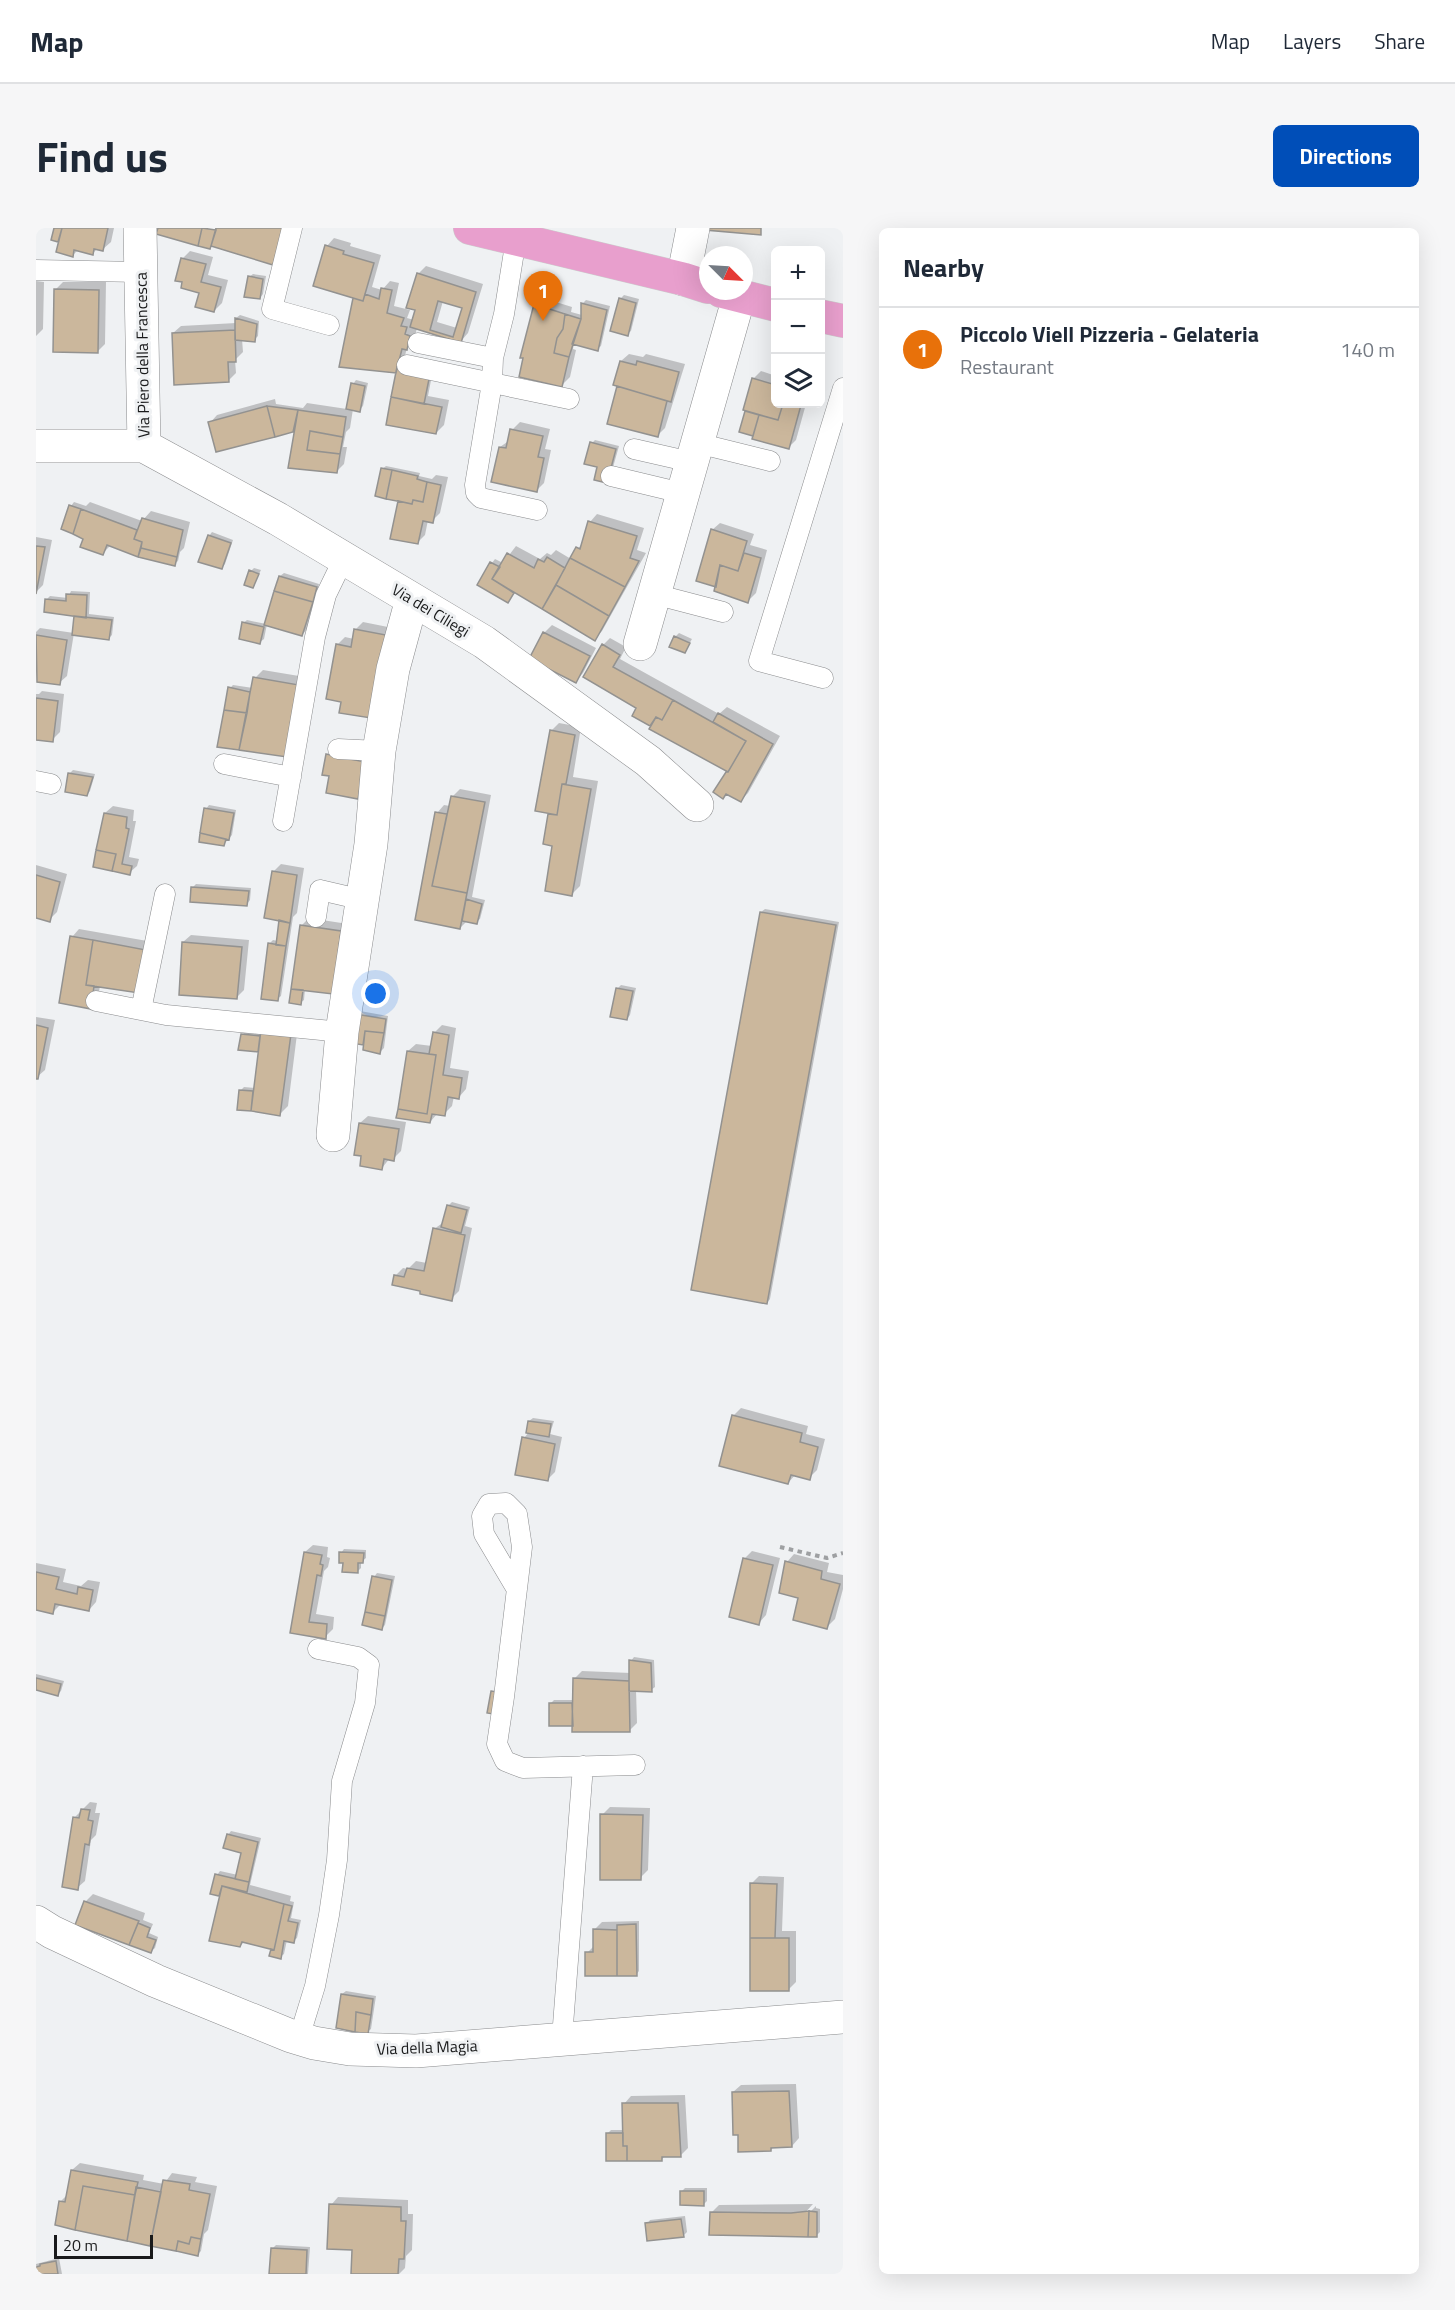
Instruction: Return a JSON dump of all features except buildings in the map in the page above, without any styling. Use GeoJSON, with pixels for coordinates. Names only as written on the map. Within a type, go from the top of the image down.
{"type":"FeatureCollection","features":[{"type":"Feature","properties":{"kind":"main road"},"geometry":{"type":"LineString","coordinates":[[470,228],[519,234],[696,283]]}},
{"type":"Feature","properties":{"kind":"main road"},"geometry":{"type":"LineString","coordinates":[[753,300],[771,304]]}},
{"type":"Feature","properties":{"kind":"main road"},"geometry":{"type":"LineString","coordinates":[[825,317],[843,321]]}},
{"type":"Feature","properties":{"kind":"street","name":"Via Piero della Francesca"},"geometry":{"type":"LineString","coordinates":[[36,446],[144,446],[140,228]]}},
{"type":"Feature","properties":{"kind":"street"},"geometry":{"type":"LineString","coordinates":[[693,228],[696,283]]}},
{"type":"Feature","properties":{"kind":"street"},"geometry":{"type":"LineString","coordinates":[[640,644],[694,453],[729,300]]}},
{"type":"Feature","properties":{"kind":"street","name":"Via dei Ciliegi"},"geometry":{"type":"LineString","coordinates":[[144,446],[278,519],[484,642],[648,761],[698,805]]}},
{"type":"Feature","properties":{"kind":"street"},"geometry":{"type":"LineString","coordinates":[[333,1135],[342,1032],[371,844],[379,751],[393,669],[412,598]]}},
{"type":"Feature","properties":{"kind":"street","name":"Via della Magia"},"geometry":{"type":"LineString","coordinates":[[36,1922],[156,1981],[299,2038],[350,2049],[417,2051],[843,2017]]}},
{"type":"Feature","properties":{"kind":"lane"},"geometry":{"type":"LineString","coordinates":[[292,228],[272,309],[329,325]]}},
{"type":"Feature","properties":{"kind":"lane"},"geometry":{"type":"LineString","coordinates":[[519,234],[493,358],[492,383],[475,485],[476,493],[481,498],[537,510]]}},
{"type":"Feature","properties":{"kind":"lane"},"geometry":{"type":"LineString","coordinates":[[36,270],[140,272]]}},
{"type":"Feature","properties":{"kind":"lane"},"geometry":{"type":"LineString","coordinates":[[418,343],[493,358]]}},
{"type":"Feature","properties":{"kind":"lane"},"geometry":{"type":"LineString","coordinates":[[407,365],[569,399]]}},
{"type":"Feature","properties":{"kind":"lane"},"geometry":{"type":"LineString","coordinates":[[823,678],[759,661],[843,388]]}},
{"type":"Feature","properties":{"kind":"lane"},"geometry":{"type":"LineString","coordinates":[[634,448],[770,461]]}},
{"type":"Feature","properties":{"kind":"lane"},"geometry":{"type":"LineString","coordinates":[[612,476],[682,493]]}},
{"type":"Feature","properties":{"kind":"lane"},"geometry":{"type":"LineString","coordinates":[[284,821],[315,638],[326,595],[344,558]]}},
{"type":"Feature","properties":{"kind":"lane"},"geometry":{"type":"LineString","coordinates":[[654,594],[723,612]]}},
{"type":"Feature","properties":{"kind":"lane"},"geometry":{"type":"LineString","coordinates":[[338,749],[379,751]]}},
{"type":"Feature","properties":{"kind":"lane"},"geometry":{"type":"LineString","coordinates":[[224,764],[291,777]]}},
{"type":"Feature","properties":{"kind":"lane"},"geometry":{"type":"LineString","coordinates":[[316,917],[320,890],[363,900]]}},
{"type":"Feature","properties":{"kind":"lane"},"geometry":{"type":"LineString","coordinates":[[141,1010],[165,894]]}},
{"type":"Feature","properties":{"kind":"lane"},"geometry":{"type":"LineString","coordinates":[[96,1001],[166,1015],[342,1032]]}},
{"type":"Feature","properties":{"kind":"lane"},"geometry":{"type":"LineString","coordinates":[[516,1588],[497,1744],[505,1761],[523,1768],[635,1765]]}},
{"type":"Feature","properties":{"kind":"lane"},"geometry":{"type":"LineString","coordinates":[[299,2038],[315,1986],[329,1915],[338,1860],[342,1781],[365,1703],[369,1665],[358,1657],[318,1649]]}},
{"type":"Feature","properties":{"kind":"lane"},"geometry":{"type":"LineString","coordinates":[[562,2038],[583,1766]]}},
{"type":"Feature","properties":{"kind":"path"},"geometry":{"type":"LineString","coordinates":[[780,1547],[827,1558],[843,1553]]}},
{"type":"Feature","properties":{"kind":"place","name":"Piccolo Viell Pizzeria - Gelateria"},"geometry":{"type":"Point","coordinates":[543,321]}}]}
